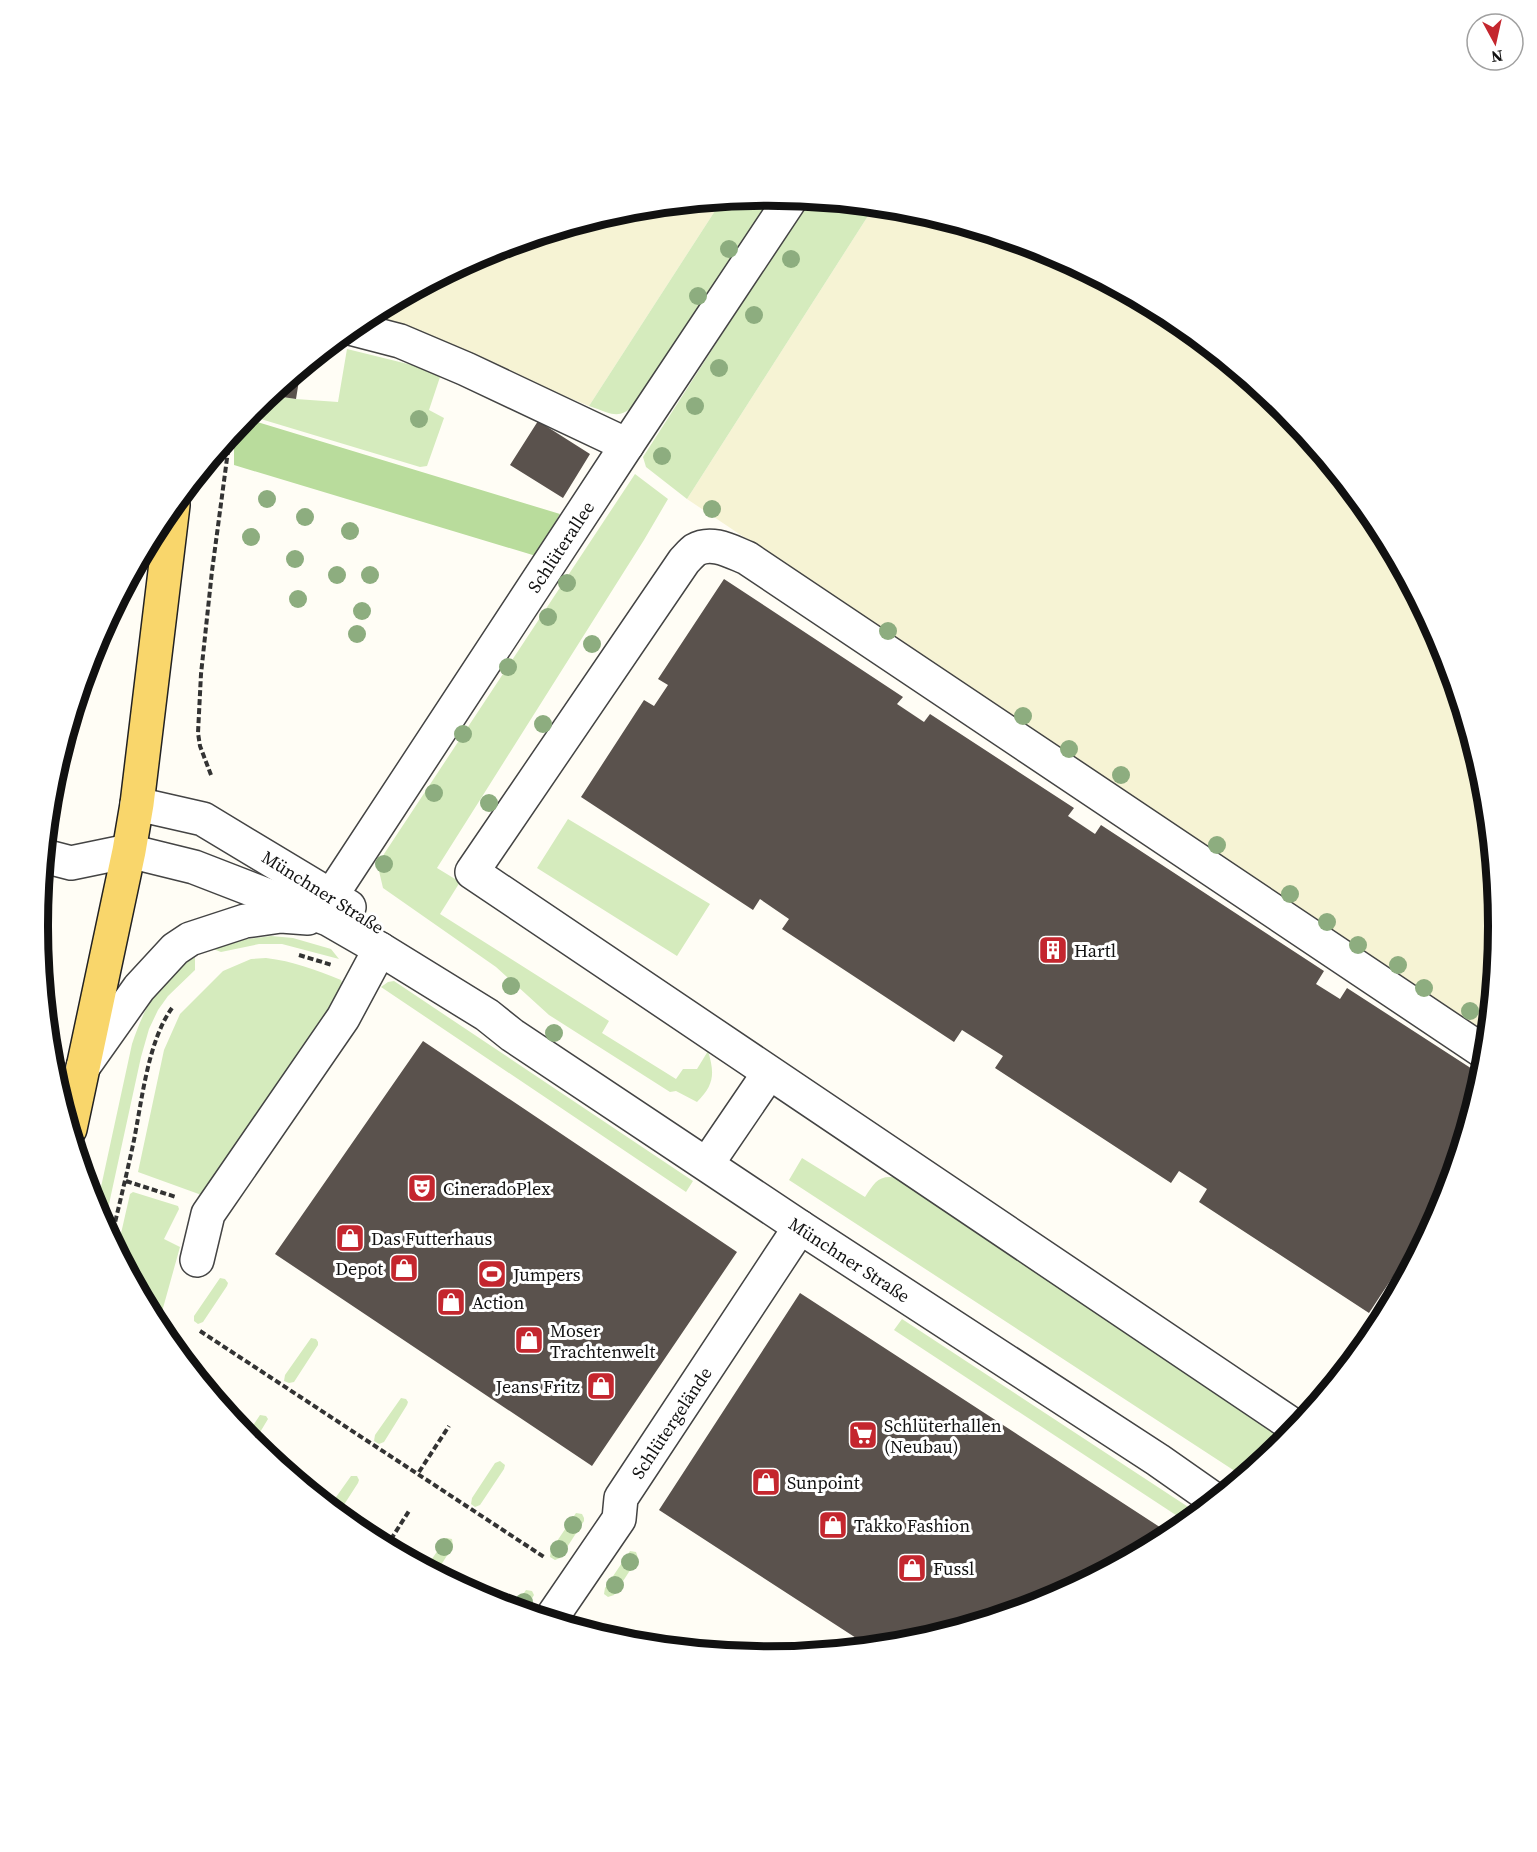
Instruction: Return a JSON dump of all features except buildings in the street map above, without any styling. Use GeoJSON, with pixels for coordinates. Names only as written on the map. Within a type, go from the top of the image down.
{"type":"FeatureCollection","features":[{"type":"Feature","properties":{"kind":"main road","name":"Münchner Straße"},"geometry":{"type":"LineString","coordinates":[[73,1113],[137,804],[171,524]]}},
{"type":"Feature","properties":{"kind":"street","name":"Schlüterallee"},"geometry":{"type":"LineString","coordinates":[[329,907],[627,445],[786,206]]}},
{"type":"Feature","properties":{"kind":"street"},"geometry":{"type":"LineString","coordinates":[[362,331],[400,341],[466,369],[627,445]]}},
{"type":"Feature","properties":{"kind":"street"},"geometry":{"type":"LineString","coordinates":[[1289,1423],[472,872],[684,561],[696,550],[707,546],[722,547],[747,558],[1478,1048]]}},
{"type":"Feature","properties":{"kind":"street","name":"Münchner Straße"},"geometry":{"type":"LineString","coordinates":[[137,804],[203,819],[329,907],[380,949],[487,1015],[512,1035],[800,1227],[1209,1496]]}},
{"type":"Feature","properties":{"kind":"street"},"geometry":{"type":"LineString","coordinates":[[52,858],[71,863],[129,851]]}},
{"type":"Feature","properties":{"kind":"street","name":"Münchner Straße"},"geometry":{"type":"LineString","coordinates":[[129,851],[194,867],[329,907],[469,984],[487,1015]]}},
{"type":"Feature","properties":{"kind":"street","name":"Münchner Straße"},"geometry":{"type":"LineString","coordinates":[[83,1067],[139,988],[175,949],[190,939],[245,921],[329,907]]}},
{"type":"Feature","properties":{"kind":"street"},"geometry":{"type":"LineString","coordinates":[[197,1260],[208,1214],[344,1018],[380,949]]}},
{"type":"Feature","properties":{"kind":"street"},"geometry":{"type":"LineString","coordinates":[[707,1164],[769,1072]]}},
{"type":"Feature","properties":{"kind":"street","name":"Schlütergelände"},"geometry":{"type":"LineString","coordinates":[[554,1613],[619,1519],[621,1498],[800,1227]]}},
{"type":"Feature","properties":{"kind":"path"},"geometry":{"type":"LineString","coordinates":[[211,775],[200,746],[198,733],[200,686],[228,450]]}},
{"type":"Feature","properties":{"kind":"path"},"geometry":{"type":"LineString","coordinates":[[295,954],[340,968],[361,985]]}},
{"type":"Feature","properties":{"kind":"path"},"geometry":{"type":"LineString","coordinates":[[114,1227],[126,1181],[153,1047],[165,1018],[177,1001]]}},
{"type":"Feature","properties":{"kind":"path"},"geometry":{"type":"LineString","coordinates":[[126,1181],[184,1200]]}},
{"type":"Feature","properties":{"kind":"path"},"geometry":{"type":"LineString","coordinates":[[200,1331],[544,1557]]}},
{"type":"Feature","properties":{"kind":"path"},"geometry":{"type":"LineString","coordinates":[[419,1472],[449,1426]]}},
{"type":"Feature","properties":{"kind":"path"},"geometry":{"type":"LineString","coordinates":[[391,1539],[409,1511]]}},
{"type":"Feature","properties":{"kind":"shaded area"},"geometry":{"type":"Polygon","coordinates":[[[717,207],[589,406],[380,320],[450,280],[493,260],[537,244],[628,219],[717,207]]]}},
{"type":"Feature","properties":{"kind":"shaded area"},"geometry":{"type":"Polygon","coordinates":[[[870,213],[909,219],[955,230],[1044,260],[1129,302],[1169,327],[1244,384],[1310,451],[1368,526],[1415,607],[1451,694],[1475,785],[1483,832],[1489,926],[1481,1031],[687,499],[870,213]]]}},
{"type":"Feature","properties":{"kind":"green space"},"geometry":{"type":"Polygon","coordinates":[[[771,206],[642,400],[627,411],[617,414],[589,406],[717,207],[771,206]]]}},
{"type":"Feature","properties":{"kind":"green space"},"geometry":{"type":"Polygon","coordinates":[[[804,207],[870,213],[687,499],[646,467],[643,457],[804,207]]]}},
{"type":"Feature","properties":{"kind":"green space"},"geometry":{"type":"Polygon","coordinates":[[[347,349],[416,366],[440,377],[429,410],[444,418],[427,466],[420,467],[258,418],[280,397],[338,402],[347,349]]]}},
{"type":"Feature","properties":{"kind":"green space"},"geometry":{"type":"Polygon","coordinates":[[[255,421],[560,514],[536,556],[234,465],[234,444],[255,421]]]}},
{"type":"Feature","properties":{"kind":"green space"},"geometry":{"type":"Polygon","coordinates":[[[635,474],[668,499],[437,868],[460,882],[440,914],[609,1021],[602,1033],[676,1079],[683,1069],[697,1069],[708,1051],[712,1066],[712,1079],[707,1090],[697,1102],[676,1091],[670,1092],[549,1015],[496,967],[383,888],[379,871],[384,854],[635,474]]]}},
{"type":"Feature","properties":{"kind":"green space"},"geometry":{"type":"Polygon","coordinates":[[[568,819],[710,904],[677,956],[537,868],[568,819]]]}},
{"type":"Feature","properties":{"kind":"green space"},"geometry":{"type":"Polygon","coordinates":[[[271,936],[293,938],[331,949],[339,959],[282,944],[259,944],[221,952],[213,949],[232,941],[271,936]]]}},
{"type":"Feature","properties":{"kind":"green space"},"geometry":{"type":"Polygon","coordinates":[[[195,957],[195,970],[168,996],[149,1029],[107,1212],[100,1193],[132,1044],[142,1017],[155,994],[183,965],[195,957]]]}},
{"type":"Feature","properties":{"kind":"green space"},"geometry":{"type":"Polygon","coordinates":[[[266,958],[323,973],[341,980],[344,988],[207,1197],[138,1172],[164,1050],[180,1014],[223,971],[251,959],[266,958]]]}},
{"type":"Feature","properties":{"kind":"green space"},"geometry":{"type":"Polygon","coordinates":[[[49,961],[53,962],[50,975],[49,961]]]}},
{"type":"Feature","properties":{"kind":"green space"},"geometry":{"type":"Polygon","coordinates":[[[394,981],[693,1181],[686,1192],[381,987],[394,981]]]}},
{"type":"Feature","properties":{"kind":"green space"},"geometry":{"type":"Polygon","coordinates":[[[802,1158],[865,1197],[878,1180],[886,1177],[898,1178],[1281,1431],[1238,1473],[789,1180],[802,1158]]]}},
{"type":"Feature","properties":{"kind":"green space"},"geometry":{"type":"Polygon","coordinates":[[[133,1192],[178,1206],[179,1209],[164,1239],[180,1247],[161,1313],[120,1240],[130,1194],[133,1192]]]}},
{"type":"Feature","properties":{"kind":"green space"},"geometry":{"type":"Polygon","coordinates":[[[220,1278],[225,1279],[227,1286],[203,1322],[198,1324],[194,1321],[194,1316],[220,1278]]]}},
{"type":"Feature","properties":{"kind":"green space"},"geometry":{"type":"Polygon","coordinates":[[[902,1319],[1191,1509],[1180,1517],[894,1330],[902,1319]]]}},
{"type":"Feature","properties":{"kind":"green space"},"geometry":{"type":"Polygon","coordinates":[[[311,1338],[316,1339],[318,1345],[294,1382],[284,1381],[285,1375],[311,1338]]]}},
{"type":"Feature","properties":{"kind":"green space"},"geometry":{"type":"Polygon","coordinates":[[[401,1398],[406,1399],[407,1405],[384,1442],[379,1444],[374,1441],[375,1435],[401,1398]]]}},
{"type":"Feature","properties":{"kind":"green space"},"geometry":{"type":"Polygon","coordinates":[[[260,1415],[268,1419],[259,1435],[252,1427],[260,1415]]]}},
{"type":"Feature","properties":{"kind":"green space"},"geometry":{"type":"Polygon","coordinates":[[[500,1461],[505,1465],[504,1469],[480,1505],[475,1507],[471,1504],[472,1498],[495,1463],[500,1461]]]}},
{"type":"Feature","properties":{"kind":"green space"},"geometry":{"type":"Polygon","coordinates":[[[351,1476],[357,1476],[358,1483],[343,1507],[334,1501],[351,1476]]]}},
{"type":"Feature","properties":{"kind":"green space"},"geometry":{"type":"Polygon","coordinates":[[[576,1513],[582,1514],[584,1521],[560,1558],[555,1560],[550,1557],[551,1550],[576,1513]]]}},
{"type":"Feature","properties":{"kind":"green space"},"geometry":{"type":"Polygon","coordinates":[[[446,1538],[452,1539],[453,1546],[440,1567],[430,1562],[446,1538]]]}},
{"type":"Feature","properties":{"kind":"green space"},"geometry":{"type":"Polygon","coordinates":[[[630,1551],[636,1552],[638,1558],[614,1595],[608,1597],[604,1594],[605,1588],[630,1551]]]}},
{"type":"Feature","properties":{"kind":"green space"},"geometry":{"type":"Polygon","coordinates":[[[526,1590],[532,1591],[534,1595],[528,1605],[518,1601],[526,1590]]]}},
{"type":"Feature","properties":{"kind":"place","name":"Hartl"},"geometry":{"type":"Point","coordinates":[1053,950]}},
{"type":"Feature","properties":{"kind":"place","name":"CineradoPlex"},"geometry":{"type":"Point","coordinates":[422,1188]}},
{"type":"Feature","properties":{"kind":"place","name":"Das Futterhaus"},"geometry":{"type":"Point","coordinates":[350,1238]}},
{"type":"Feature","properties":{"kind":"place","name":"Depot"},"geometry":{"type":"Point","coordinates":[404,1268]}},
{"type":"Feature","properties":{"kind":"place","name":"Jumpers"},"geometry":{"type":"Point","coordinates":[492,1274]}},
{"type":"Feature","properties":{"kind":"place","name":"Action"},"geometry":{"type":"Point","coordinates":[451,1302]}},
{"type":"Feature","properties":{"kind":"place","name":"Moser Trachtenwelt"},"geometry":{"type":"Point","coordinates":[529,1340]}},
{"type":"Feature","properties":{"kind":"place","name":"Jeans Fritz"},"geometry":{"type":"Point","coordinates":[601,1386]}},
{"type":"Feature","properties":{"kind":"place","name":"Schlüterhallen (Neubau)"},"geometry":{"type":"Point","coordinates":[863,1435]}},
{"type":"Feature","properties":{"kind":"place","name":"Sunpoint"},"geometry":{"type":"Point","coordinates":[766,1482]}},
{"type":"Feature","properties":{"kind":"place","name":"Takko Fashion"},"geometry":{"type":"Point","coordinates":[833,1525]}},
{"type":"Feature","properties":{"kind":"place","name":"Fussl"},"geometry":{"type":"Point","coordinates":[912,1568]}}]}
